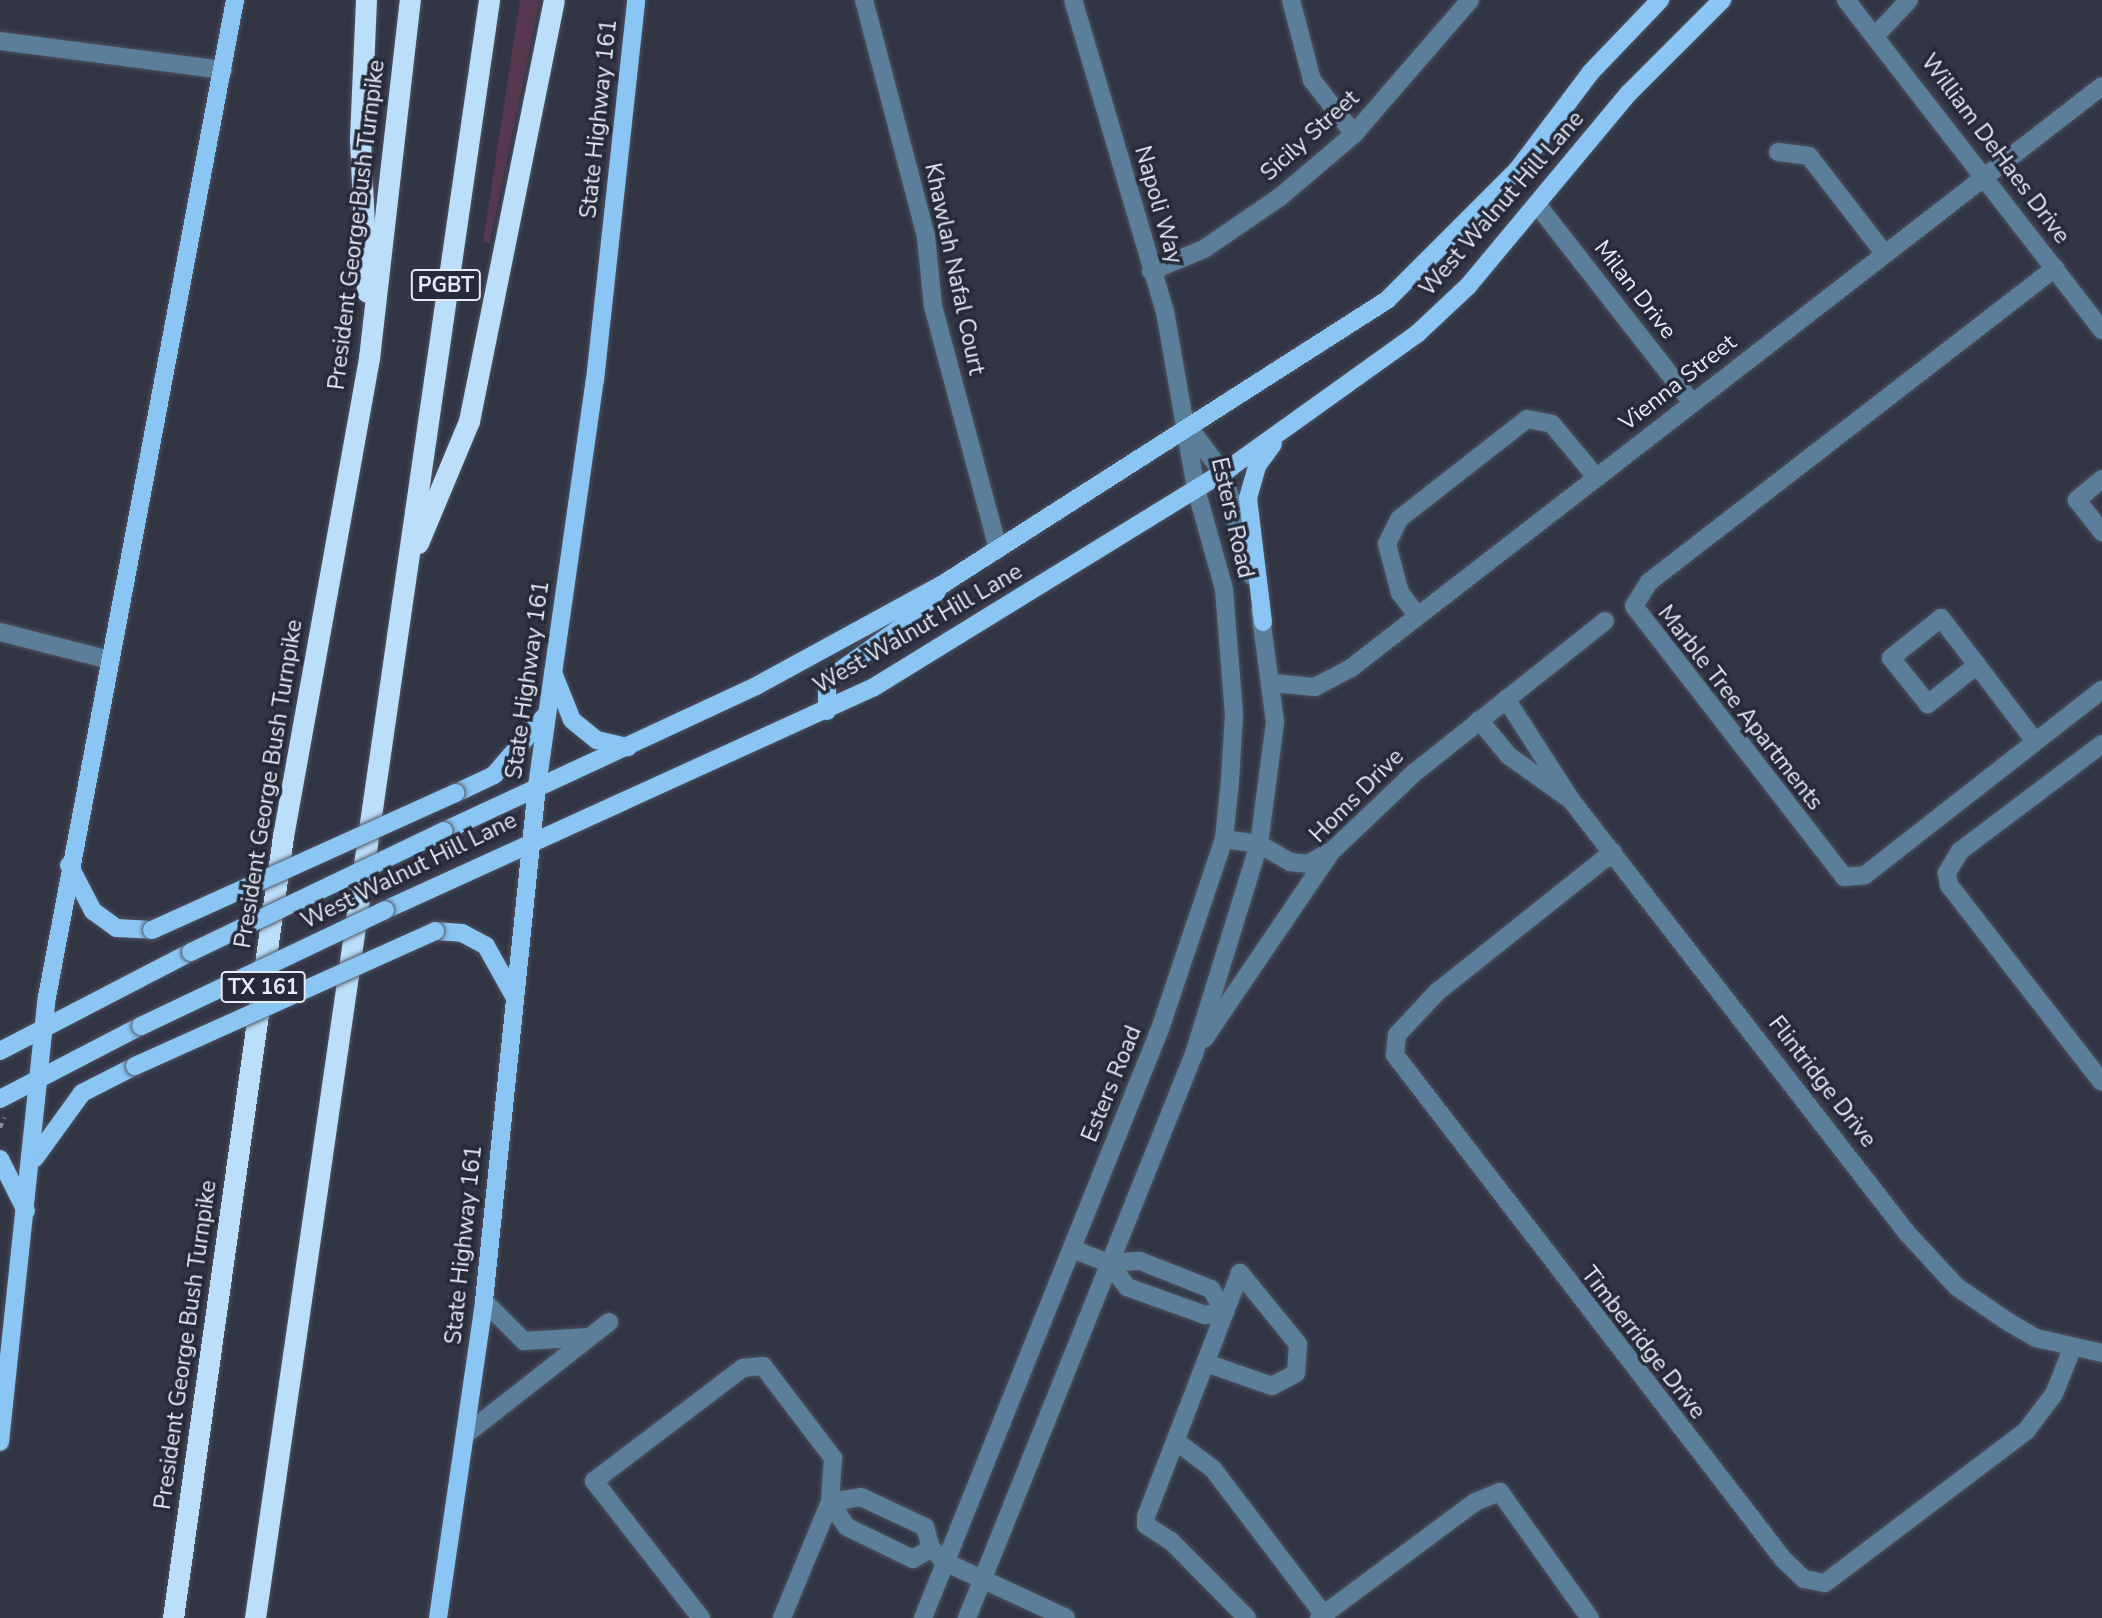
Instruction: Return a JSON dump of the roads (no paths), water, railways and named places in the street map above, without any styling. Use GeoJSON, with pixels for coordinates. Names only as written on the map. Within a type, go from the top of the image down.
{"type":"FeatureCollection","features":[{"type":"Feature","properties":{"kind":"highway"},"geometry":{"type":"LineString","coordinates":[[366,0],[360,139],[369,358]]}},
{"type":"Feature","properties":{"kind":"highway","name":"President George Bush Turnpike"},"geometry":{"type":"LineString","coordinates":[[173,1618],[283,835],[369,358],[410,0]]}},
{"type":"Feature","properties":{"kind":"highway","name":"PGBT"},"geometry":{"type":"LineString","coordinates":[[406,570],[489,0]]}},
{"type":"Feature","properties":{"kind":"highway"},"geometry":{"type":"LineString","coordinates":[[255,1618],[406,570],[469,421],[554,0]]}},
{"type":"Feature","properties":{"kind":"main road"},"geometry":{"type":"LineString","coordinates":[[0,1442],[33,1161],[36,1079],[69,865],[86,803],[110,660],[235,0]]}},
{"type":"Feature","properties":{"kind":"main road","name":"State Highway 161"},"geometry":{"type":"LineString","coordinates":[[438,1618],[484,1301],[537,786],[595,380],[636,0]]}},
{"type":"Feature","properties":{"kind":"main road","name":"West Walnut Hill Lane"},"geometry":{"type":"LineString","coordinates":[[0,1051],[43,1025],[147,973],[537,786],[628,747],[943,584],[1387,300],[1518,169],[1591,72],[1660,0]]}},
{"type":"Feature","properties":{"kind":"main road","name":"West Walnut Hill Lane"},"geometry":{"type":"LineString","coordinates":[[0,1099],[141,1026],[531,840],[827,711],[947,646],[1223,473],[1418,333],[1539,206],[1629,93],[1721,0]]}},
{"type":"Feature","properties":{"kind":"main road"},"geometry":{"type":"LineString","coordinates":[[1263,622],[1248,498],[1257,466],[1281,432]]}},
{"type":"Feature","properties":{"kind":"main road"},"geometry":{"type":"LineString","coordinates":[[827,711],[827,680],[914,618],[943,584]]}},
{"type":"Feature","properties":{"kind":"main road"},"geometry":{"type":"LineString","coordinates":[[553,674],[572,720],[597,740],[628,747]]}},
{"type":"Feature","properties":{"kind":"main road"},"geometry":{"type":"LineString","coordinates":[[69,865],[93,911],[116,928],[152,930],[456,793],[504,767],[548,712]]}},
{"type":"Feature","properties":{"kind":"main road"},"geometry":{"type":"LineString","coordinates":[[33,1161],[82,1093],[135,1066],[435,932],[461,933],[486,946],[514,996]]}},
{"type":"Feature","properties":{"kind":"main road"},"geometry":{"type":"LineString","coordinates":[[0,1158],[27,1215]]}},
{"type":"Feature","properties":{"kind":"street","name":"Khawlah Nafal Court"},"geometry":{"type":"LineString","coordinates":[[864,0],[926,237],[933,306],[998,548]]}},
{"type":"Feature","properties":{"kind":"street","name":"Napoli Way"},"geometry":{"type":"LineString","coordinates":[[1073,0],[1151,271],[1188,427]]}},
{"type":"Feature","properties":{"kind":"street"},"geometry":{"type":"LineString","coordinates":[[1291,0],[1312,80],[1354,134]]}},
{"type":"Feature","properties":{"kind":"street","name":"Sicily Street"},"geometry":{"type":"LineString","coordinates":[[1151,271],[1204,249],[1280,197],[1354,134],[1470,0]]}},
{"type":"Feature","properties":{"kind":"street","name":"William DeHaes Drive"},"geometry":{"type":"LineString","coordinates":[[1846,0],[1985,175],[2102,330]]}},
{"type":"Feature","properties":{"kind":"street"},"geometry":{"type":"LineString","coordinates":[[1876,36],[1909,0]]}},
{"type":"Feature","properties":{"kind":"street"},"geometry":{"type":"LineString","coordinates":[[0,41],[223,70]]}},
{"type":"Feature","properties":{"kind":"street","name":"Vienna Street"},"geometry":{"type":"LineString","coordinates":[[1273,683],[1331,682],[2102,86]]}},
{"type":"Feature","properties":{"kind":"street"},"geometry":{"type":"LineString","coordinates":[[1778,152],[1809,156],[1884,253]]}},
{"type":"Feature","properties":{"kind":"street","name":"Milan Drive"},"geometry":{"type":"LineString","coordinates":[[1539,206],[1692,403]]}},
{"type":"Feature","properties":{"kind":"street","name":"Marble Tree Apartments"},"geometry":{"type":"LineString","coordinates":[[2055,268],[1649,582],[1634,606],[1844,877],[1874,869],[2034,740],[2102,690]]}},
{"type":"Feature","properties":{"kind":"street"},"geometry":{"type":"LineString","coordinates":[[1418,616],[1400,593],[1387,544],[1399,519],[1527,419],[1552,424],[1596,477]]}},
{"type":"Feature","properties":{"kind":"street","name":"Esters Road"},"geometry":{"type":"LineString","coordinates":[[967,1618],[1194,1054],[1259,844],[1269,790],[1273,683],[1263,622],[1223,473],[1188,427]]}},
{"type":"Feature","properties":{"kind":"street","name":"Esters Road"},"geometry":{"type":"LineString","coordinates":[[923,1618],[1160,1029],[1224,839],[1234,714],[1231,649],[1224,589],[1196,489],[1188,427]]}},
{"type":"Feature","properties":{"kind":"street"},"geometry":{"type":"LineString","coordinates":[[2102,480],[2077,500],[2102,532]]}},
{"type":"Feature","properties":{"kind":"street"},"geometry":{"type":"LineString","coordinates":[[1978,665],[1928,704],[1891,658],[1941,618],[1978,665],[2034,740]]}},
{"type":"Feature","properties":{"kind":"street","name":"Homs Drive"},"geometry":{"type":"LineString","coordinates":[[1194,1054],[1332,851],[1479,720],[1605,621]]}},
{"type":"Feature","properties":{"kind":"street"},"geometry":{"type":"LineString","coordinates":[[0,632],[110,660]]}},
{"type":"Feature","properties":{"kind":"street","name":"Flintridge Drive"},"geometry":{"type":"LineString","coordinates":[[1506,699],[1571,800],[1948,1278],[2036,1338],[2072,1349]]}},
{"type":"Feature","properties":{"kind":"street","name":"Flintridge Drive"},"geometry":{"type":"LineString","coordinates":[[1479,720],[1509,756],[1571,800]]}},
{"type":"Feature","properties":{"kind":"street"},"geometry":{"type":"LineString","coordinates":[[2102,744],[1960,851],[1947,873],[1949,885],[2102,1082]]}},
{"type":"Feature","properties":{"kind":"street"},"geometry":{"type":"LineString","coordinates":[[1224,839],[1259,844],[1290,862],[1308,864],[1332,851]]}},
{"type":"Feature","properties":{"kind":"street","name":"Timberridge Drive"},"geometry":{"type":"LineString","coordinates":[[1613,852],[1438,991],[1397,1035],[1395,1055],[1783,1559],[1804,1579],[1825,1583],[2026,1431],[2054,1394],[2072,1349]]}},
{"type":"Feature","properties":{"kind":"street"},"geometry":{"type":"LineString","coordinates":[[1072,1249],[1110,1263],[1140,1261],[1211,1289],[1225,1312]]}},
{"type":"Feature","properties":{"kind":"street"},"geometry":{"type":"LineString","coordinates":[[1110,1263],[1127,1287],[1205,1315],[1225,1312]]}},
{"type":"Feature","properties":{"kind":"street"},"geometry":{"type":"LineString","coordinates":[[1206,1363],[1272,1387],[1296,1373],[1298,1344],[1240,1273],[1225,1312],[1206,1363],[1177,1441],[1146,1525],[1171,1541],[1247,1618]]}},
{"type":"Feature","properties":{"kind":"street"},"geometry":{"type":"LineString","coordinates":[[484,1301],[524,1340],[589,1338]]}},
{"type":"Feature","properties":{"kind":"street"},"geometry":{"type":"LineString","coordinates":[[465,1435],[609,1322]]}},
{"type":"Feature","properties":{"kind":"street"},"geometry":{"type":"LineString","coordinates":[[2072,1349],[2102,1353]]}},
{"type":"Feature","properties":{"kind":"street"},"geometry":{"type":"LineString","coordinates":[[701,1618],[594,1481],[743,1368],[763,1366],[833,1458],[830,1502],[782,1618]]}},
{"type":"Feature","properties":{"kind":"street"},"geometry":{"type":"LineString","coordinates":[[1177,1441],[1213,1469],[1322,1616],[1475,1502],[1500,1492],[1590,1618]]}},
{"type":"Feature","properties":{"kind":"street"},"geometry":{"type":"LineString","coordinates":[[830,1502],[861,1497],[925,1527],[931,1548],[944,1562],[981,1582],[1066,1618]]}},
{"type":"Feature","properties":{"kind":"street"},"geometry":{"type":"LineString","coordinates":[[830,1502],[847,1527],[913,1559],[931,1548]]}}]}
